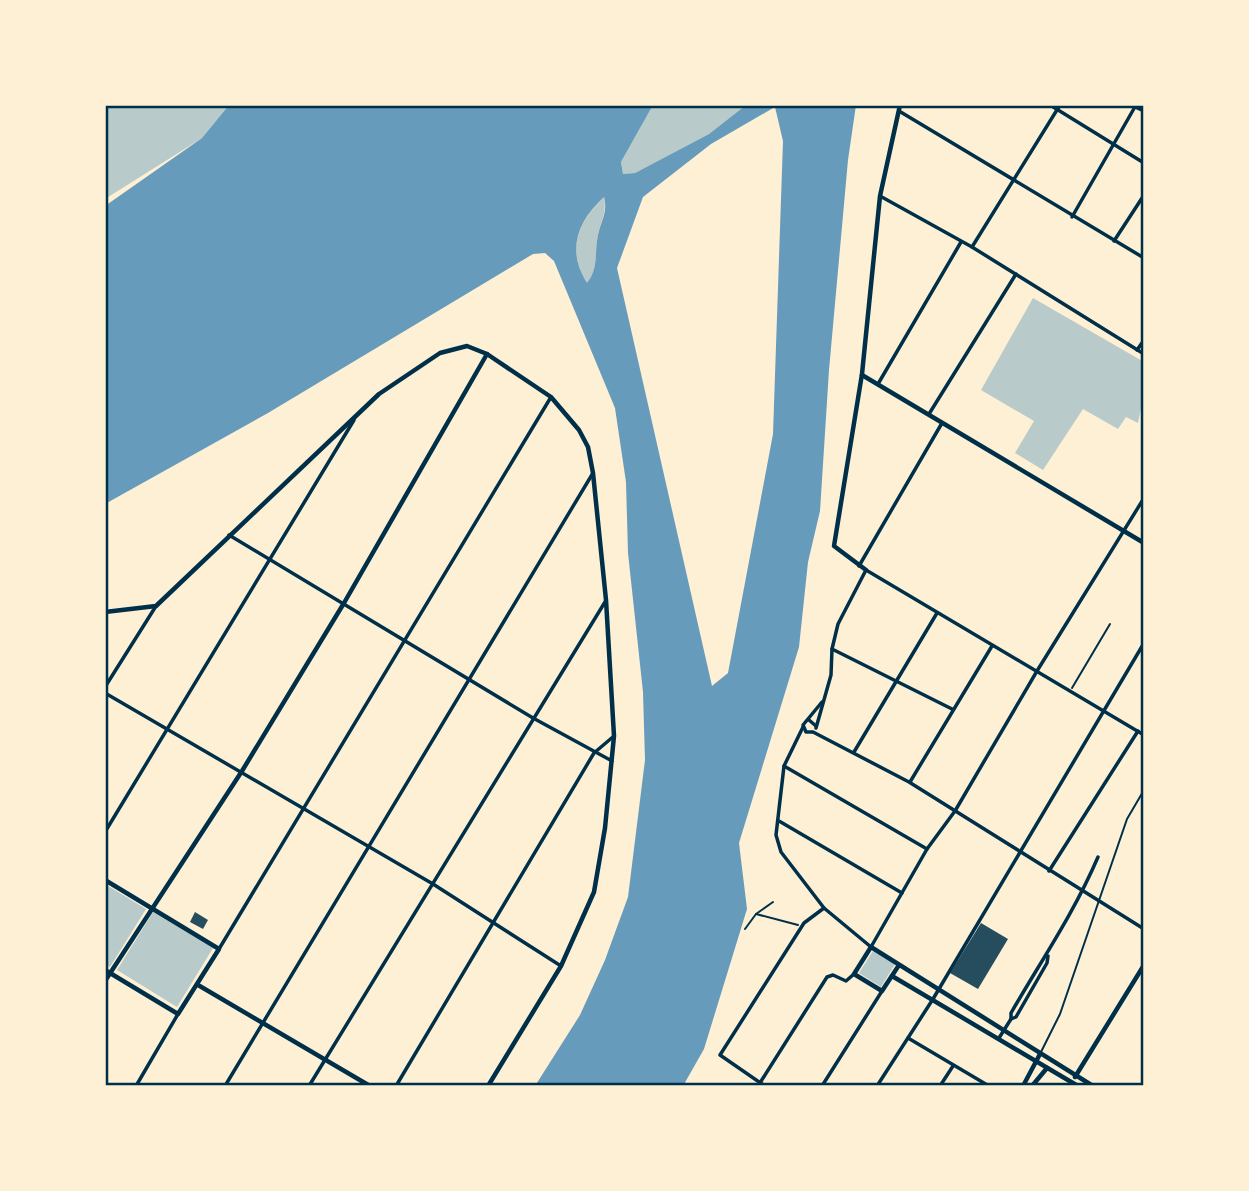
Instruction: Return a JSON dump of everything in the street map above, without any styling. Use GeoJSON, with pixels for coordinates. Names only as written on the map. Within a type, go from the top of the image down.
{"type":"FeatureCollection","features":[{"type":"Feature","properties":{"kind":"street"},"geometry":{"type":"LineString","coordinates":[[1050,105],[1059,107],[1144,163]]}},
{"type":"Feature","properties":{"kind":"street"},"geometry":{"type":"LineString","coordinates":[[1072,217],[1136,106],[1144,111]]}},
{"type":"Feature","properties":{"kind":"street"},"geometry":{"type":"LineString","coordinates":[[972,247],[1059,107]]}},
{"type":"Feature","properties":{"kind":"street"},"geometry":{"type":"LineString","coordinates":[[1144,258],[1072,217],[900,108],[880,196],[862,374],[834,546],[859,566],[1144,735]]}},
{"type":"Feature","properties":{"kind":"street"},"geometry":{"type":"LineString","coordinates":[[1114,241],[1144,195]]}},
{"type":"Feature","properties":{"kind":"street"},"geometry":{"type":"LineString","coordinates":[[880,196],[972,247],[1144,354]]}},
{"type":"Feature","properties":{"kind":"street"},"geometry":{"type":"LineString","coordinates":[[878,384],[961,242]]}},
{"type":"Feature","properties":{"kind":"street"},"geometry":{"type":"LineString","coordinates":[[929,414],[1016,274]]}},
{"type":"Feature","properties":{"kind":"street"},"geometry":{"type":"LineString","coordinates":[[1137,350],[1144,340]]}},
{"type":"Feature","properties":{"kind":"street"},"geometry":{"type":"LineString","coordinates":[[105,687],[156,606],[379,394],[440,353],[467,346],[487,354],[551,397],[588,447],[593,473],[607,600],[614,736],[612,761],[594,892],[561,966],[488,1086]]}},
{"type":"Feature","properties":{"kind":"street"},"geometry":{"type":"LineString","coordinates":[[105,981],[107,971],[242,771],[344,603],[487,354]]}},
{"type":"Feature","properties":{"kind":"street"},"geometry":{"type":"LineString","coordinates":[[862,374],[1144,543]]}},
{"type":"Feature","properties":{"kind":"street"},"geometry":{"type":"LineString","coordinates":[[136,1086],[551,397]]}},
{"type":"Feature","properties":{"kind":"street"},"geometry":{"type":"LineString","coordinates":[[105,832],[272,559],[356,415]]}},
{"type":"Feature","properties":{"kind":"street"},"geometry":{"type":"LineString","coordinates":[[859,566],[942,424]]}},
{"type":"Feature","properties":{"kind":"street"},"geometry":{"type":"LineString","coordinates":[[225,1086],[593,473]]}},
{"type":"Feature","properties":{"kind":"street"},"geometry":{"type":"LineString","coordinates":[[824,908],[802,926],[720,1055],[761,1085],[827,976],[833,975],[846,981],[871,947],[927,849],[955,811],[1037,671],[1144,498]]}},
{"type":"Feature","properties":{"kind":"street"},"geometry":{"type":"LineString","coordinates":[[229,536],[272,559],[533,718],[612,761]]}},
{"type":"Feature","properties":{"kind":"street"},"geometry":{"type":"LineString","coordinates":[[815,730],[831,676],[832,649],[838,624],[866,570]]}},
{"type":"Feature","properties":{"kind":"street"},"geometry":{"type":"LineString","coordinates":[[309,1086],[607,600]]}},
{"type":"Feature","properties":{"kind":"street"},"geometry":{"type":"LineString","coordinates":[[105,612],[156,606]]}},
{"type":"Feature","properties":{"kind":"street"},"geometry":{"type":"LineString","coordinates":[[854,753],[937,613]]}},
{"type":"Feature","properties":{"kind":"street"},"geometry":{"type":"LineString","coordinates":[[877,1086],[933,999],[1144,643]]}},
{"type":"Feature","properties":{"kind":"street"},"geometry":{"type":"LineString","coordinates":[[909,782],[992,646]]}},
{"type":"Feature","properties":{"kind":"street"},"geometry":{"type":"LineString","coordinates":[[832,649],[953,709]]}},
{"type":"Feature","properties":{"kind":"street"},"geometry":{"type":"LineString","coordinates":[[105,694],[169,728],[433,884],[561,966]]}},
{"type":"Feature","properties":{"kind":"street"},"geometry":{"type":"LineString","coordinates":[[823,700],[793,741],[783,766],[776,835],[781,852],[824,908],[871,947],[1093,1086]]}},
{"type":"Feature","properties":{"kind":"street"},"geometry":{"type":"LineString","coordinates":[[809,720],[814,721],[815,730]]}},
{"type":"Feature","properties":{"kind":"street"},"geometry":{"type":"LineString","coordinates":[[803,727],[808,733],[815,730]]}},
{"type":"Feature","properties":{"kind":"street"},"geometry":{"type":"LineString","coordinates":[[815,730],[909,782],[1144,929]]}},
{"type":"Feature","properties":{"kind":"street"},"geometry":{"type":"LineString","coordinates":[[1049,871],[1138,731]]}},
{"type":"Feature","properties":{"kind":"street"},"geometry":{"type":"LineString","coordinates":[[396,1086],[594,753],[614,736]]}},
{"type":"Feature","properties":{"kind":"street"},"geometry":{"type":"LineString","coordinates":[[783,766],[927,849]]}},
{"type":"Feature","properties":{"kind":"street"},"geometry":{"type":"LineString","coordinates":[[779,821],[902,893]]}},
{"type":"Feature","properties":{"kind":"street"},"geometry":{"type":"LineString","coordinates":[[999,1038],[1011,1019],[1016,1017],[1047,963],[1048,954],[1083,893],[1098,857]]}},
{"type":"Feature","properties":{"kind":"street"},"geometry":{"type":"LineString","coordinates":[[105,880],[219,949]]}},
{"type":"Feature","properties":{"kind":"street"},"geometry":{"type":"LineString","coordinates":[[822,1086],[899,965]]}},
{"type":"Feature","properties":{"kind":"street"},"geometry":{"type":"LineString","coordinates":[[1072,1082],[1144,965]]}},
{"type":"Feature","properties":{"kind":"street"},"geometry":{"type":"LineString","coordinates":[[107,971],[178,1014]]}},
{"type":"Feature","properties":{"kind":"street"},"geometry":{"type":"LineString","coordinates":[[853,974],[882,991]]}},
{"type":"Feature","properties":{"kind":"street"},"geometry":{"type":"LineString","coordinates":[[892,976],[1078,1086]]}},
{"type":"Feature","properties":{"kind":"street"},"geometry":{"type":"LineString","coordinates":[[198,985],[370,1086]]}},
{"type":"Feature","properties":{"kind":"street"},"geometry":{"type":"LineString","coordinates":[[908,1038],[989,1086]]}},
{"type":"Feature","properties":{"kind":"street"},"geometry":{"type":"LineString","coordinates":[[1023,1086],[1040,1054]]}},
{"type":"Feature","properties":{"kind":"street"},"geometry":{"type":"LineString","coordinates":[[940,1086],[953,1066]]}},
{"type":"Feature","properties":{"kind":"street"},"geometry":{"type":"LineString","coordinates":[[1032,1086],[1048,1068]]}},
{"type":"Feature","properties":{"kind":"lane"},"geometry":{"type":"LineString","coordinates":[[1040,1054],[1060,1014],[1127,819],[1144,790]]}},
{"type":"Feature","properties":{"kind":"path"},"geometry":{"type":"LineString","coordinates":[[1070,692],[1110,624]]}},
{"type":"Feature","properties":{"kind":"path"},"geometry":{"type":"LineString","coordinates":[[745,929],[756,914],[772,902]]}},
{"type":"Feature","properties":{"kind":"path"},"geometry":{"type":"LineString","coordinates":[[756,914],[802,926]]}},
{"type":"Feature","properties":{"kind":"shaded area"},"geometry":{"type":"Polygon","coordinates":[[[105,105],[229,105],[202,138],[105,199],[105,105]]]}},
{"type":"Feature","properties":{"kind":"shaded area"},"geometry":{"type":"Polygon","coordinates":[[[653,105],[746,105],[709,134],[635,173],[623,174],[621,162],[653,105]]]}},
{"type":"Feature","properties":{"kind":"shaded area"},"geometry":{"type":"Polygon","coordinates":[[[604,197],[595,266],[587,284],[577,260],[576,248],[587,217],[604,197]]]}},
{"type":"Feature","properties":{"kind":"shaded area"},"geometry":{"type":"Polygon","coordinates":[[[1033,298],[1144,362],[1144,394],[1138,423],[1126,417],[1118,429],[1083,409],[1043,470],[1015,453],[1034,421],[981,390],[1033,298]]]}},
{"type":"Feature","properties":{"kind":"shaded area"},"geometry":{"type":"Polygon","coordinates":[[[105,884],[146,909],[110,967],[105,964],[105,884]]]}},
{"type":"Feature","properties":{"kind":"shaded area"},"geometry":{"type":"Polygon","coordinates":[[[153,912],[213,948],[177,1007],[117,970],[153,912]]]}},
{"type":"Feature","properties":{"kind":"shaded area"},"geometry":{"type":"Polygon","coordinates":[[[873,951],[895,964],[881,987],[859,973],[873,951]]]}},
{"type":"Feature","properties":{"kind":"water"},"geometry":{"type":"Polygon","coordinates":[[[229,105],[653,105],[621,162],[623,174],[635,173],[709,134],[746,105],[856,105],[848,160],[829,370],[820,511],[808,562],[799,647],[739,843],[747,909],[704,1049],[683,1086],[535,1086],[580,1015],[605,960],[628,897],[645,760],[643,692],[628,553],[626,482],[615,408],[554,261],[545,253],[533,254],[268,413],[105,504],[105,206],[202,138],[229,105]],[[775,107],[711,144],[643,197],[617,268],[712,686],[728,673],[773,434],[783,141],[775,107]],[[604,197],[587,217],[578,238],[577,260],[587,283],[595,266],[598,235],[605,212],[604,197]]]}},
{"type":"Feature","properties":{"kind":"building"},"geometry":{"type":"Polygon","coordinates":[[[195,912],[208,920],[203,929],[190,922],[195,912]]]}},
{"type":"Feature","properties":{"kind":"building"},"geometry":{"type":"Polygon","coordinates":[[[981,923],[1008,939],[978,989],[950,973],[981,923]]]}}]}
